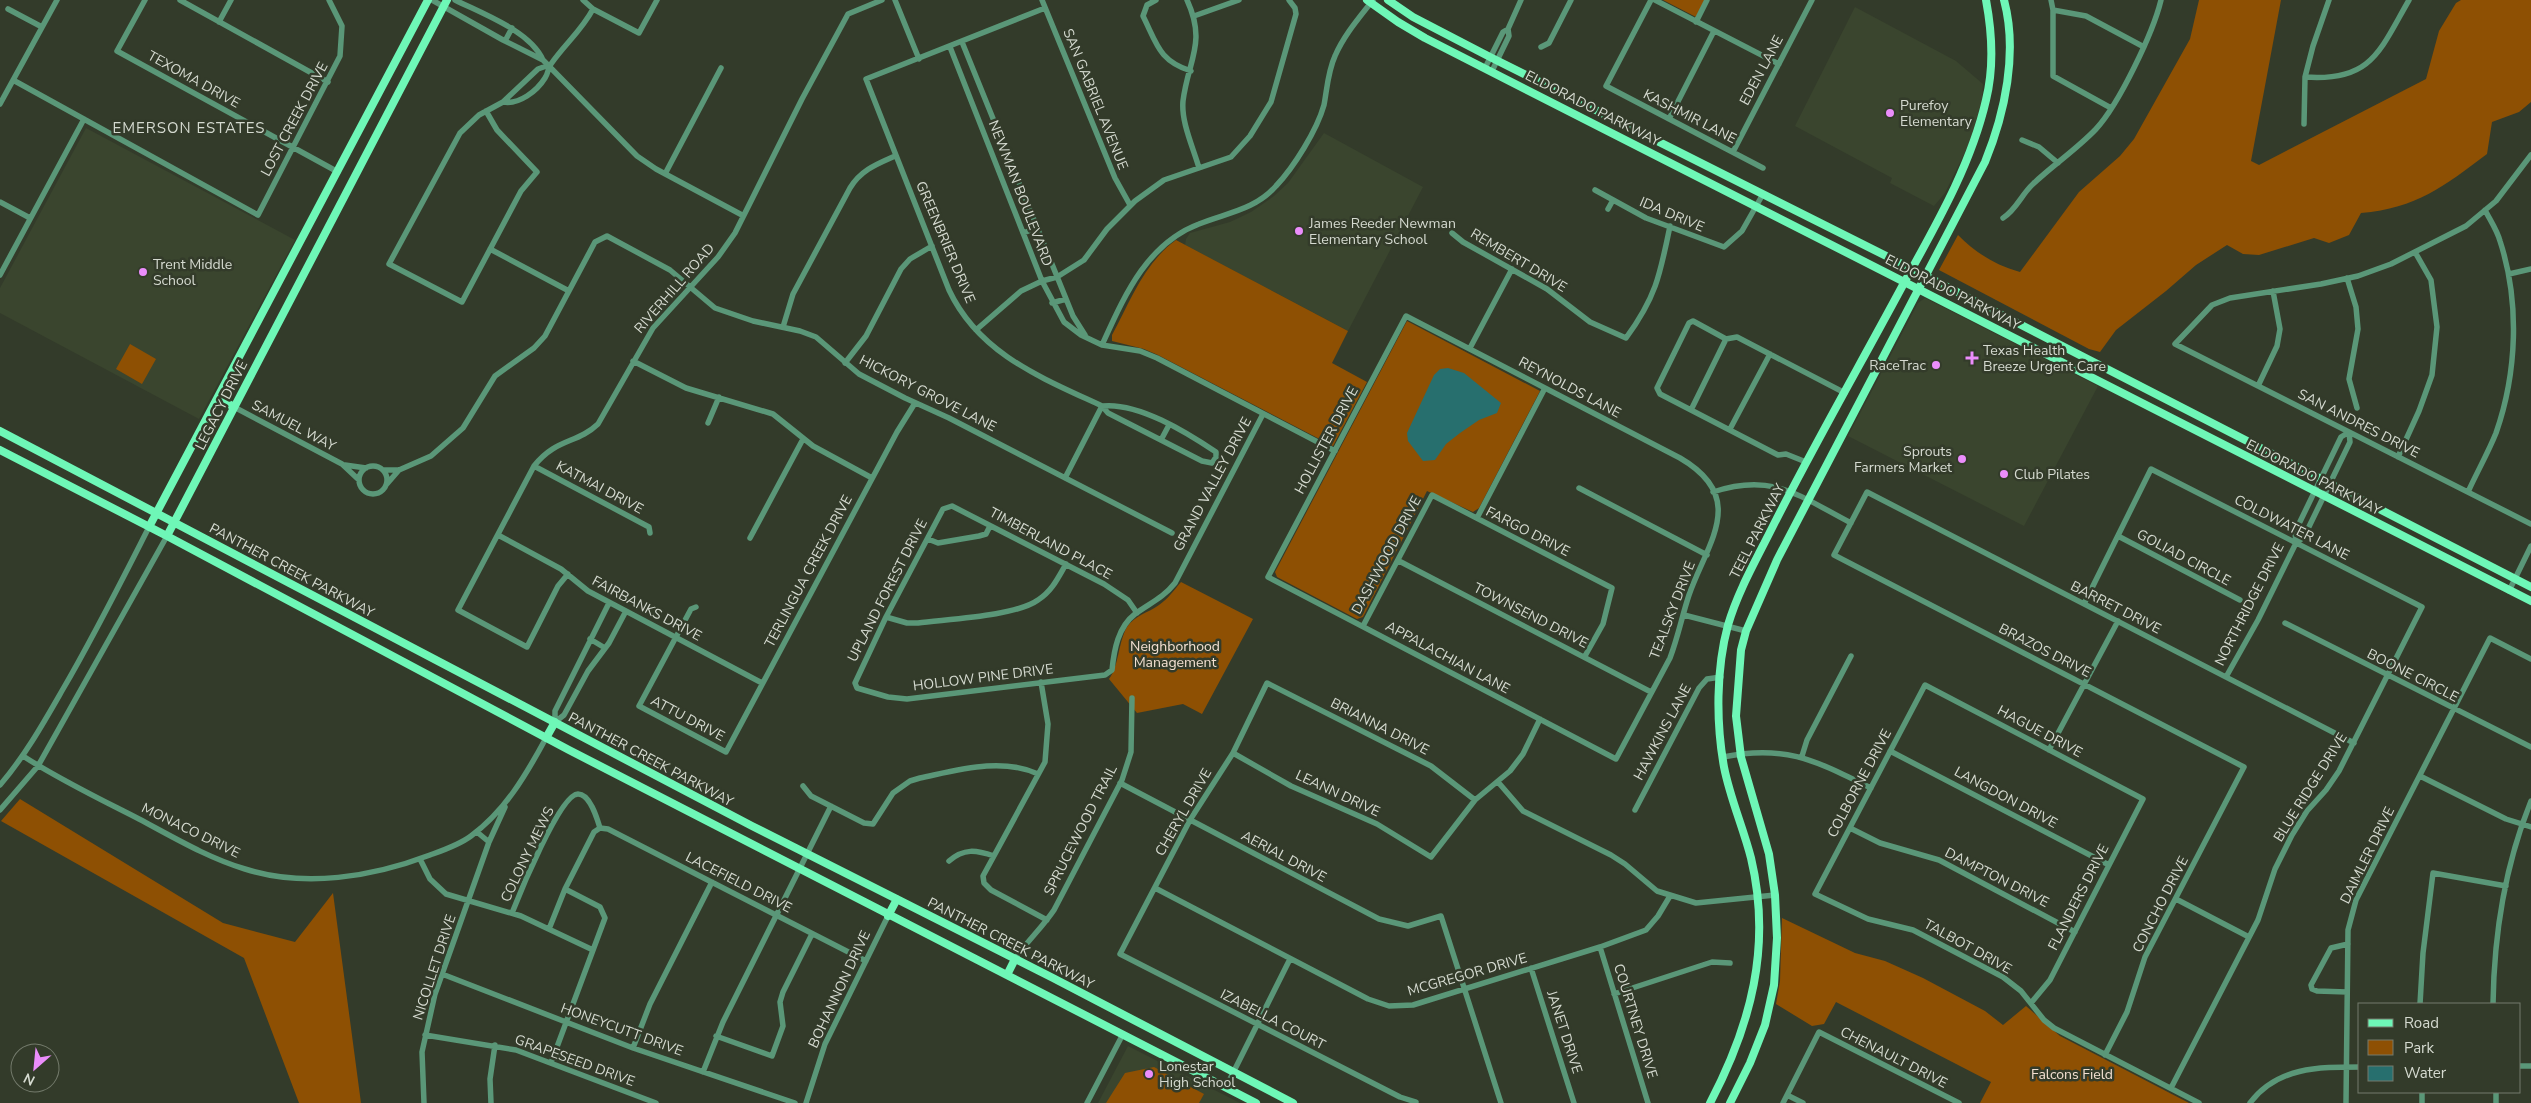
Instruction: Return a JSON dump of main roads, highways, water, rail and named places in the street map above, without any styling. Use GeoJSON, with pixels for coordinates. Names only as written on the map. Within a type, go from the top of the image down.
{"type":"FeatureCollection","features":[{"type":"Feature","properties":{"kind":"main road","name":"LEGACY DRIVE"},"geometry":{"type":"LineString","coordinates":[[149,527],[430,0]]}},
{"type":"Feature","properties":{"kind":"main road","name":"ELDORADO PARKWAY"},"geometry":{"type":"LineString","coordinates":[[1388,0],[1440,31],[1926,276],[2531,587]]}},
{"type":"Feature","properties":{"kind":"main road","name":"TEEL PARKWAY"},"geometry":{"type":"LineString","coordinates":[[1710,1103],[1740,1040],[1750,1008],[1759,947],[1757,897],[1750,857],[1736,815],[1723,757],[1719,720],[1720,677],[1728,627],[1742,588],[1790,492],[1912,269],[1972,151],[1987,98],[1990,77],[1990,23],[1986,0]]}},
{"type":"Feature","properties":{"kind":"main road"},"geometry":{"type":"LineString","coordinates":[[1730,1103],[1750,1063],[1765,1025],[1774,985],[1777,938],[1775,895],[1769,854],[1741,753],[1736,716],[1741,650],[1746,631],[1777,560],[1980,172],[1994,139],[2006,79],[2009,38],[2004,0]]}},
{"type":"Feature","properties":{"kind":"main road","name":"ELDORADO PARKWAY"},"geometry":{"type":"LineString","coordinates":[[1370,1],[1398,22],[1488,70],[1757,205],[2531,602]]}},
{"type":"Feature","properties":{"kind":"main road","name":"LEGACY DRIVE"},"geometry":{"type":"LineString","coordinates":[[167,536],[445,3]]}},
{"type":"Feature","properties":{"kind":"main road"},"geometry":{"type":"LineString","coordinates":[[1434,42],[1440,31]]}},
{"type":"Feature","properties":{"kind":"main road"},"geometry":{"type":"LineString","coordinates":[[1990,77],[2006,79]]}},
{"type":"Feature","properties":{"kind":"main road"},"geometry":{"type":"LineString","coordinates":[[1966,163],[1980,172]]}},
{"type":"Feature","properties":{"kind":"main road"},"geometry":{"type":"LineString","coordinates":[[338,172],[352,180]]}},
{"type":"Feature","properties":{"kind":"main road"},"geometry":{"type":"LineString","coordinates":[[279,286],[293,293]]}},
{"type":"Feature","properties":{"kind":"main road"},"geometry":{"type":"LineString","coordinates":[[2046,354],[2053,342]]}},
{"type":"Feature","properties":{"kind":"main road"},"geometry":{"type":"LineString","coordinates":[[1845,393],[1860,402]]}},
{"type":"Feature","properties":{"kind":"main road"},"geometry":{"type":"LineString","coordinates":[[218,398],[234,407]]}},
{"type":"Feature","properties":{"kind":"main road","name":"PANTHER CREEK PARKWAY"},"geometry":{"type":"LineString","coordinates":[[0,431],[554,722],[1293,1103]]}},
{"type":"Feature","properties":{"kind":"main road","name":"PANTHER CREEK PARKWAY"},"geometry":{"type":"LineString","coordinates":[[0,450],[888,916],[1256,1103]]}},
{"type":"Feature","properties":{"kind":"main road"},"geometry":{"type":"LineString","coordinates":[[46,474],[54,459]]}},
{"type":"Feature","properties":{"kind":"main road"},"geometry":{"type":"LineString","coordinates":[[305,610],[312,595]]}},
{"type":"Feature","properties":{"kind":"main road"},"geometry":{"type":"LineString","coordinates":[[546,738],[554,722]]}},
{"type":"Feature","properties":{"kind":"main road"},"geometry":{"type":"LineString","coordinates":[[888,916],[897,899]]}},
{"type":"Feature","properties":{"kind":"main road"},"geometry":{"type":"LineString","coordinates":[[1007,975],[1015,959]]}},
{"type":"Feature","properties":{"kind":"water"},"geometry":{"type":"Polygon","coordinates":[[[1448,368],[1464,373],[1501,403],[1497,413],[1479,420],[1460,433],[1446,444],[1435,460],[1423,461],[1408,441],[1407,433],[1434,375],[1440,369],[1448,368]]]}},
{"type":"Feature","properties":{"kind":"place","name":"Purefoy Elementary"},"geometry":{"type":"Point","coordinates":[1890,113]}},
{"type":"Feature","properties":{"kind":"place","name":"James Reeder Newman Elementary School"},"geometry":{"type":"Point","coordinates":[1299,231]}},
{"type":"Feature","properties":{"kind":"place","name":"Trent Middle School"},"geometry":{"type":"Point","coordinates":[143,272]}},
{"type":"Feature","properties":{"kind":"place","name":"Texas Health Breeze Urgent Care"},"geometry":{"type":"Point","coordinates":[1972,358]}},
{"type":"Feature","properties":{"kind":"place","name":"RaceTrac"},"geometry":{"type":"Point","coordinates":[1936,365]}},
{"type":"Feature","properties":{"kind":"place","name":"Sprouts Farmers Market"},"geometry":{"type":"Point","coordinates":[1962,459]}},
{"type":"Feature","properties":{"kind":"place","name":"Club Pilates"},"geometry":{"type":"Point","coordinates":[2004,474]}},
{"type":"Feature","properties":{"kind":"place","name":"Lonestar High School"},"geometry":{"type":"Point","coordinates":[1149,1074]}},
{"type":"Feature","properties":{"kind":"district","name":"EMERSON ESTATES"},"geometry":{"type":"Point","coordinates":[189,128]}},
{"type":"Feature","properties":{"kind":"park label","name":"Neighborhood Management"},"geometry":{"type":"Point","coordinates":[1175,654]}},
{"type":"Feature","properties":{"kind":"park label","name":"Falcons Field"},"geometry":{"type":"Point","coordinates":[2072,1074]}}]}
